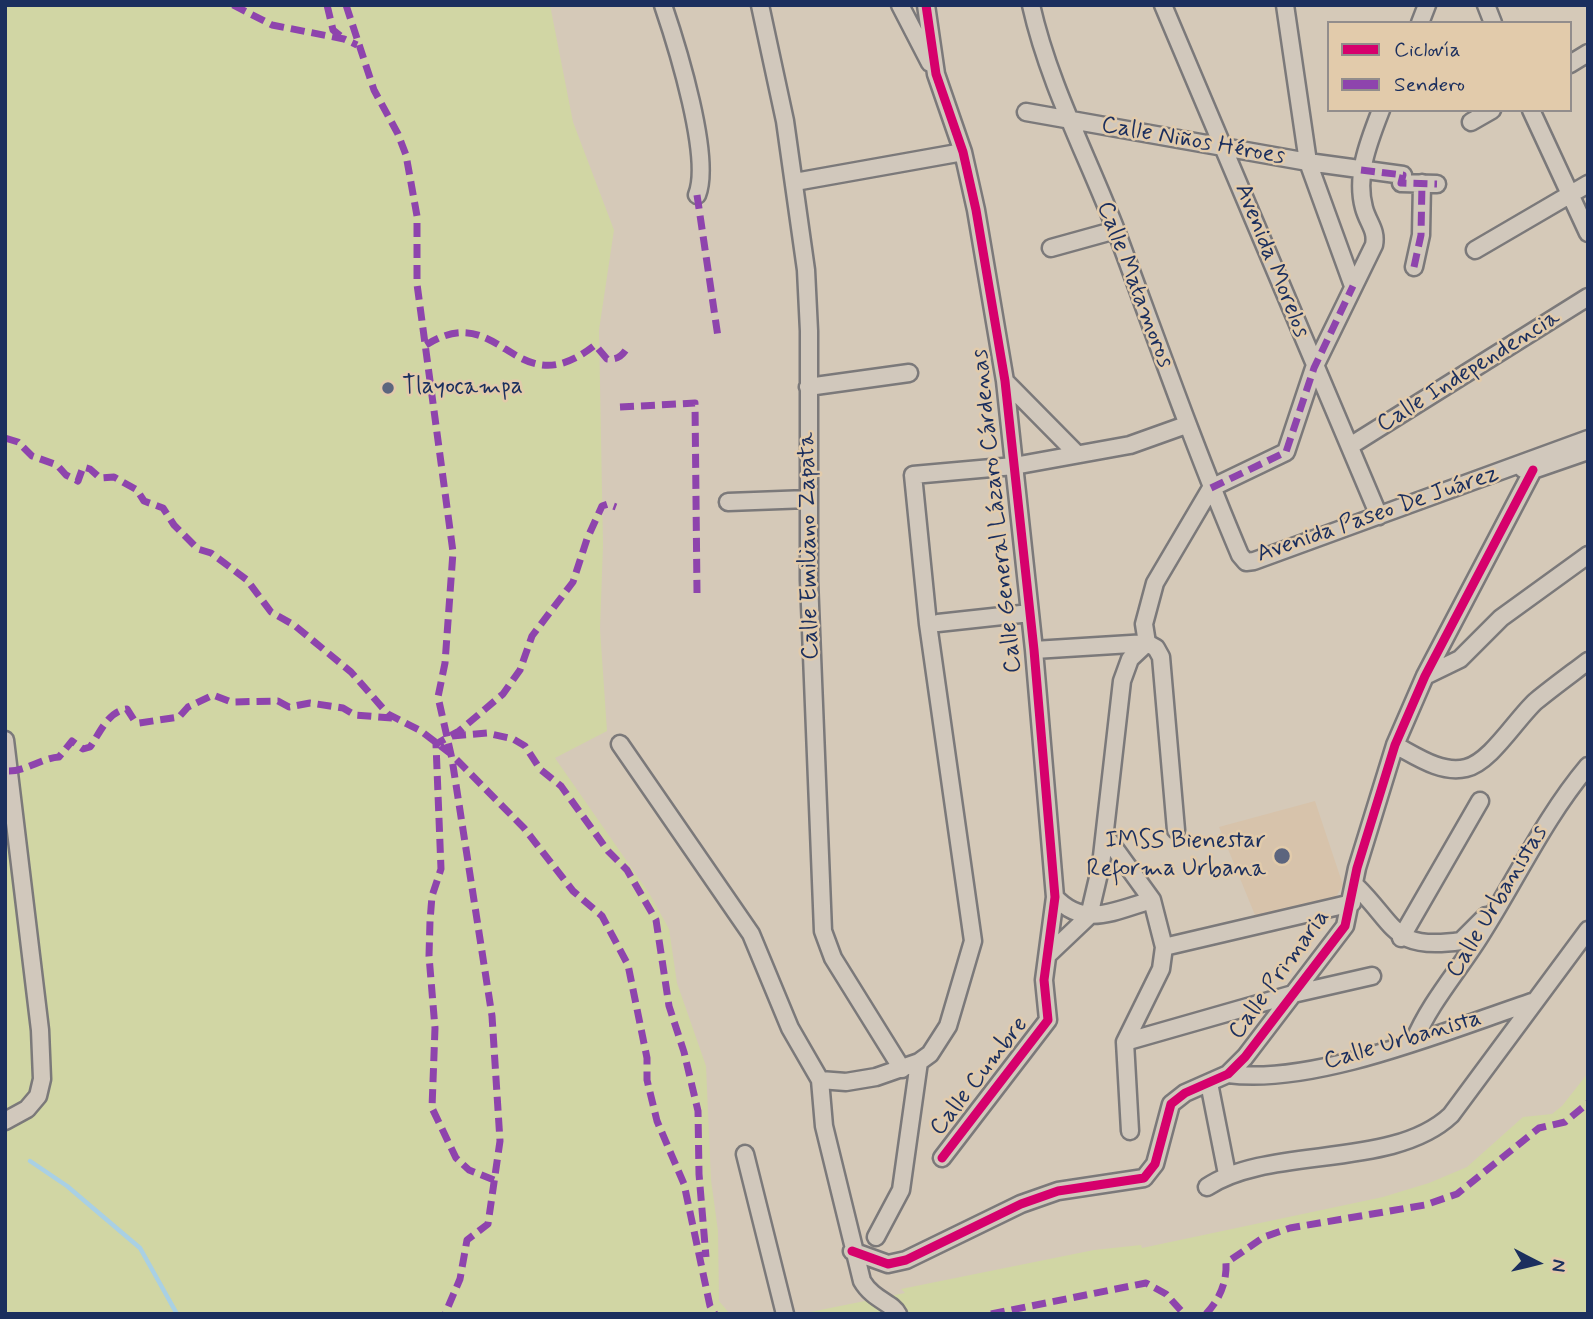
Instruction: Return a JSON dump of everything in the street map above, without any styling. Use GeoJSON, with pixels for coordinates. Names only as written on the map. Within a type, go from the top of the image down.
{"type":"FeatureCollection","features":[{"type":"Feature","properties":{"kind":"street"},"geometry":{"type":"LineString","coordinates":[[663,5],[684,71],[693,120],[703,181],[697,195]]}},
{"type":"Feature","properties":{"kind":"street","name":"Calle Emiliano Zapata"},"geometry":{"type":"LineString","coordinates":[[760,5],[795,182],[806,270],[808,499],[816,805],[823,931],[832,958],[902,1069]]}},
{"type":"Feature","properties":{"kind":"street"},"geometry":{"type":"LineString","coordinates":[[900,5],[936,74]]}},
{"type":"Feature","properties":{"kind":"street","name":"Calle General Lázaro Cárdenas"},"geometry":{"type":"LineString","coordinates":[[926,5],[936,74],[963,152],[994,305],[1005,381],[1034,650],[1055,897],[1050,953],[1044,980],[1048,1020]]}},
{"type":"Feature","properties":{"kind":"street","name":"Calle Matamoros"},"geometry":{"type":"LineString","coordinates":[[1031,5],[1037,35],[1068,121],[1116,230],[1211,488],[1240,555],[1246,562]]}},
{"type":"Feature","properties":{"kind":"street","name":"Avenida Morelos"},"geometry":{"type":"LineString","coordinates":[[1163,5],[1314,368],[1379,516]]}},
{"type":"Feature","properties":{"kind":"street"},"geometry":{"type":"LineString","coordinates":[[1285,5],[1308,162],[1353,286]]}},
{"type":"Feature","properties":{"kind":"street"},"geometry":{"type":"LineString","coordinates":[[1572,63],[1588,53]]}},
{"type":"Feature","properties":{"kind":"street","name":"Calle Niños Héroes"},"geometry":{"type":"LineString","coordinates":[[1026,112],[1308,162],[1402,175],[1401,183],[1429,183],[1414,267]]}},
{"type":"Feature","properties":{"kind":"street"},"geometry":{"type":"LineString","coordinates":[[1147,643],[1144,624],[1155,583],[1211,488],[1286,452],[1314,368],[1376,236],[1363,206],[1361,170],[1380,112]]}},
{"type":"Feature","properties":{"kind":"street"},"geometry":{"type":"LineString","coordinates":[[1471,122],[1488,112]]}},
{"type":"Feature","properties":{"kind":"street"},"geometry":{"type":"LineString","coordinates":[[1532,112],[1588,233]]}},
{"type":"Feature","properties":{"kind":"street"},"geometry":{"type":"LineString","coordinates":[[795,182],[963,152]]}},
{"type":"Feature","properties":{"kind":"street"},"geometry":{"type":"LineString","coordinates":[[1475,250],[1588,184]]}},
{"type":"Feature","properties":{"kind":"street"},"geometry":{"type":"LineString","coordinates":[[1051,248],[1116,230]]}},
{"type":"Feature","properties":{"kind":"street","name":"Calle Independencia"},"geometry":{"type":"LineString","coordinates":[[1350,446],[1588,297]]}},
{"type":"Feature","properties":{"kind":"street"},"geometry":{"type":"LineString","coordinates":[[808,387],[909,373]]}},
{"type":"Feature","properties":{"kind":"street"},"geometry":{"type":"LineString","coordinates":[[1005,381],[1077,454]]}},
{"type":"Feature","properties":{"kind":"street"},"geometry":{"type":"LineString","coordinates":[[820,1080],[846,1082],[902,1069],[930,1054],[948,1026],[973,941],[928,624],[913,475],[1014,466],[1130,446],[1186,425]]}},
{"type":"Feature","properties":{"kind":"street","name":"Avenida Paseo De Juárez"},"geometry":{"type":"LineString","coordinates":[[1532,464],[1588,439]]}},
{"type":"Feature","properties":{"kind":"street","name":"Avenida Paseo De Juárez"},"geometry":{"type":"LineString","coordinates":[[1246,562],[1510,469],[1588,451]]}},
{"type":"Feature","properties":{"kind":"street","name":"Calle Primaria"},"geometry":{"type":"LineString","coordinates":[[852,1251],[888,1264],[906,1260],[1021,1204],[1058,1191],[1144,1178],[1155,1164],[1171,1104],[1185,1093],[1227,1074],[1245,1057],[1339,936],[1352,903],[1357,868],[1395,745],[1425,676],[1532,464]]}},
{"type":"Feature","properties":{"kind":"street"},"geometry":{"type":"LineString","coordinates":[[728,502],[808,499]]}},
{"type":"Feature","properties":{"kind":"street"},"geometry":{"type":"LineString","coordinates":[[1425,676],[1460,659],[1502,618],[1588,555]]}},
{"type":"Feature","properties":{"kind":"street"},"geometry":{"type":"LineString","coordinates":[[938,623],[1030,612]]}},
{"type":"Feature","properties":{"kind":"street"},"geometry":{"type":"LineString","coordinates":[[1050,953],[1089,916],[1105,835],[1122,681],[1130,659],[1147,643]]}},
{"type":"Feature","properties":{"kind":"street"},"geometry":{"type":"LineString","coordinates":[[1034,650],[1147,643],[1156,648],[1161,657],[1176,830]]}},
{"type":"Feature","properties":{"kind":"street"},"geometry":{"type":"LineString","coordinates":[[1395,745],[1428,763],[1448,769],[1466,768],[1480,761],[1535,702],[1588,661]]}},
{"type":"Feature","properties":{"kind":"street"},"geometry":{"type":"LineString","coordinates":[[5,740],[38,1016],[42,1079],[38,1096],[26,1109],[5,1121]]}},
{"type":"Feature","properties":{"kind":"street"},"geometry":{"type":"LineString","coordinates":[[620,744],[746,926],[790,1028],[820,1080],[824,1126],[852,1251],[869,1294],[895,1308],[898,1314]]}},
{"type":"Feature","properties":{"kind":"street","name":"Calle Urbanistas"},"geometry":{"type":"LineString","coordinates":[[1414,1041],[1423,1020],[1499,907],[1551,816],[1588,766]]}},
{"type":"Feature","properties":{"kind":"street"},"geometry":{"type":"LineString","coordinates":[[1401,938],[1480,801]]}},
{"type":"Feature","properties":{"kind":"street"},"geometry":{"type":"LineString","coordinates":[[1105,835],[1152,900],[1164,947],[1161,969],[1125,1042],[1130,1131]]}},
{"type":"Feature","properties":{"kind":"street"},"geometry":{"type":"LineString","coordinates":[[1356,886],[1401,938],[1424,943],[1461,941],[1499,907]]}},
{"type":"Feature","properties":{"kind":"street"},"geometry":{"type":"LineString","coordinates":[[1055,897],[1070,911],[1089,916],[1152,900]]}},
{"type":"Feature","properties":{"kind":"street"},"geometry":{"type":"LineString","coordinates":[[1164,947],[1352,903]]}},
{"type":"Feature","properties":{"kind":"street"},"geometry":{"type":"LineString","coordinates":[[1207,1187],[1227,1174],[1342,1155],[1426,1135],[1451,1115],[1588,930]]}},
{"type":"Feature","properties":{"kind":"street"},"geometry":{"type":"LineString","coordinates":[[1125,1042],[1293,994],[1372,976]]}},
{"type":"Feature","properties":{"kind":"street","name":"Calle Urbanista"},"geometry":{"type":"LineString","coordinates":[[1227,1074],[1253,1078],[1349,1062],[1535,1001]]}},
{"type":"Feature","properties":{"kind":"street","name":"Calle Cumbre"},"geometry":{"type":"LineString","coordinates":[[942,1158],[1048,1020]]}},
{"type":"Feature","properties":{"kind":"street","name":"Calle Cumbre"},"geometry":{"type":"LineString","coordinates":[[876,1237],[901,1190],[919,1062]]}},
{"type":"Feature","properties":{"kind":"street"},"geometry":{"type":"LineString","coordinates":[[1209,1083],[1227,1174]]}},
{"type":"Feature","properties":{"kind":"street"},"geometry":{"type":"LineString","coordinates":[[745,1154],[785,1314]]}},
{"type":"Feature","properties":{"kind":"shaded area","name":"IMSS Bienestar Reforma Urbana"},"geometry":{"type":"Polygon","coordinates":[[[1315,801],[1343,885],[1331,905],[1257,920],[1219,827],[1315,801]]]}},
{"type":"Feature","properties":{"kind":"green space"},"geometry":{"type":"Polygon","coordinates":[[[5,5],[550,5],[573,122],[614,230],[599,330],[603,545],[600,629],[607,731],[555,758],[649,893],[669,929],[677,983],[706,1066],[711,1180],[718,1231],[719,1301],[730,1314],[5,1314],[5,5]]]}},
{"type":"Feature","properties":{"kind":"green space"},"geometry":{"type":"Polygon","coordinates":[[[1588,1073],[1588,1314],[800,1314],[905,1293],[901,1289],[1094,1250],[1141,1245],[1142,1248],[1383,1197],[1429,1183],[1467,1167],[1523,1117],[1552,1114],[1562,1106],[1588,1073]]]}},
{"type":"Feature","properties":{"kind":"waterway"},"geometry":{"type":"LineString","coordinates":[[30,1161],[67,1186],[140,1248],[177,1314]]}},
{"type":"Feature","properties":{"kind":"marked path"},"geometry":{"type":"LineString","coordinates":[[233,5],[272,25],[344,39],[357,45]]}},
{"type":"Feature","properties":{"kind":"marked path"},"geometry":{"type":"LineString","coordinates":[[327,5],[333,30],[343,38]]}},
{"type":"Feature","properties":{"kind":"marked path"},"geometry":{"type":"LineString","coordinates":[[346,5],[374,90],[406,155],[417,216],[417,284],[453,552],[445,663],[438,697],[452,759],[492,1016],[500,1141],[488,1224],[467,1240],[460,1279],[445,1314]]}},
{"type":"Feature","properties":{"kind":"marked path"},"geometry":{"type":"LineString","coordinates":[[1361,170],[1403,175],[1401,183],[1437,184]]}},
{"type":"Feature","properties":{"kind":"marked path"},"geometry":{"type":"LineString","coordinates":[[1414,267],[1421,235],[1422,183]]}},
{"type":"Feature","properties":{"kind":"marked path"},"geometry":{"type":"LineString","coordinates":[[697,195],[718,337]]}},
{"type":"Feature","properties":{"kind":"marked path"},"geometry":{"type":"LineString","coordinates":[[1211,488],[1286,452],[1314,368],[1353,286]]}},
{"type":"Feature","properties":{"kind":"marked path"},"geometry":{"type":"LineString","coordinates":[[426,345],[452,334],[473,334],[526,360],[545,365],[568,361],[595,345],[607,359],[615,359],[623,354],[629,345]]}},
{"type":"Feature","properties":{"kind":"marked path"},"geometry":{"type":"LineString","coordinates":[[620,407],[695,403],[697,593]]}},
{"type":"Feature","properties":{"kind":"marked path"},"geometry":{"type":"LineString","coordinates":[[5,438],[18,442],[32,456],[57,465],[66,475],[78,481],[83,467],[90,469],[100,478],[114,477],[137,490],[144,501],[163,508],[174,525],[198,549],[211,553],[247,580],[271,612],[294,625],[351,672],[388,714],[421,731],[451,754],[524,828],[573,891],[602,916],[628,965],[647,1058],[647,1080],[657,1121],[684,1184],[710,1306],[715,1314]]}},
{"type":"Feature","properties":{"kind":"marked path"},"geometry":{"type":"LineString","coordinates":[[494,1180],[469,1170],[456,1158],[432,1108],[435,1028],[429,956],[430,921],[432,896],[441,869],[436,744],[459,731],[503,694],[520,670],[532,636],[573,582],[587,539],[602,506],[608,504],[616,507]]}},
{"type":"Feature","properties":{"kind":"marked path"},"geometry":{"type":"LineString","coordinates":[[9,771],[59,757],[72,741],[83,749],[90,747],[105,724],[120,711],[127,709],[139,723],[179,717],[188,707],[213,695],[231,702],[278,701],[289,707],[310,703],[343,708],[355,715],[392,718]]}},
{"type":"Feature","properties":{"kind":"marked path"},"geometry":{"type":"LineString","coordinates":[[452,736],[487,733],[513,739],[525,746],[540,769],[561,786],[608,851],[627,870],[656,920],[669,1006],[684,1052],[698,1111],[699,1174],[706,1257]]}},
{"type":"Feature","properties":{"kind":"marked path"},"geometry":{"type":"LineString","coordinates":[[1206,1314],[1221,1291],[1226,1263],[1264,1237],[1290,1228],[1425,1205],[1457,1194],[1539,1128],[1565,1122],[1588,1103]]}},
{"type":"Feature","properties":{"kind":"marked path"},"geometry":{"type":"LineString","coordinates":[[991,1314],[1146,1283],[1166,1294],[1184,1314]]}},
{"type":"Feature","properties":{"kind":"cycle path"},"geometry":{"type":"LineString","coordinates":[[926,5],[936,74],[963,152],[976,210],[1005,381],[1034,650],[1055,897],[1044,980],[1048,1020],[942,1158]]}},
{"type":"Feature","properties":{"kind":"cycle path"},"geometry":{"type":"LineString","coordinates":[[852,1251],[888,1264],[906,1260],[1021,1204],[1058,1191],[1144,1178],[1155,1164],[1171,1104],[1185,1093],[1228,1074],[1245,1057],[1345,926],[1357,868],[1395,745],[1425,676],[1533,470]]}},
{"type":"Feature","properties":{"kind":"place","name":"Tlayocampa"},"geometry":{"type":"Point","coordinates":[388,388]}},
{"type":"Feature","properties":{"kind":"place","name":"IMSS Bienestar Reforma Urbana"},"geometry":{"type":"Point","coordinates":[1282,856]}}]}
